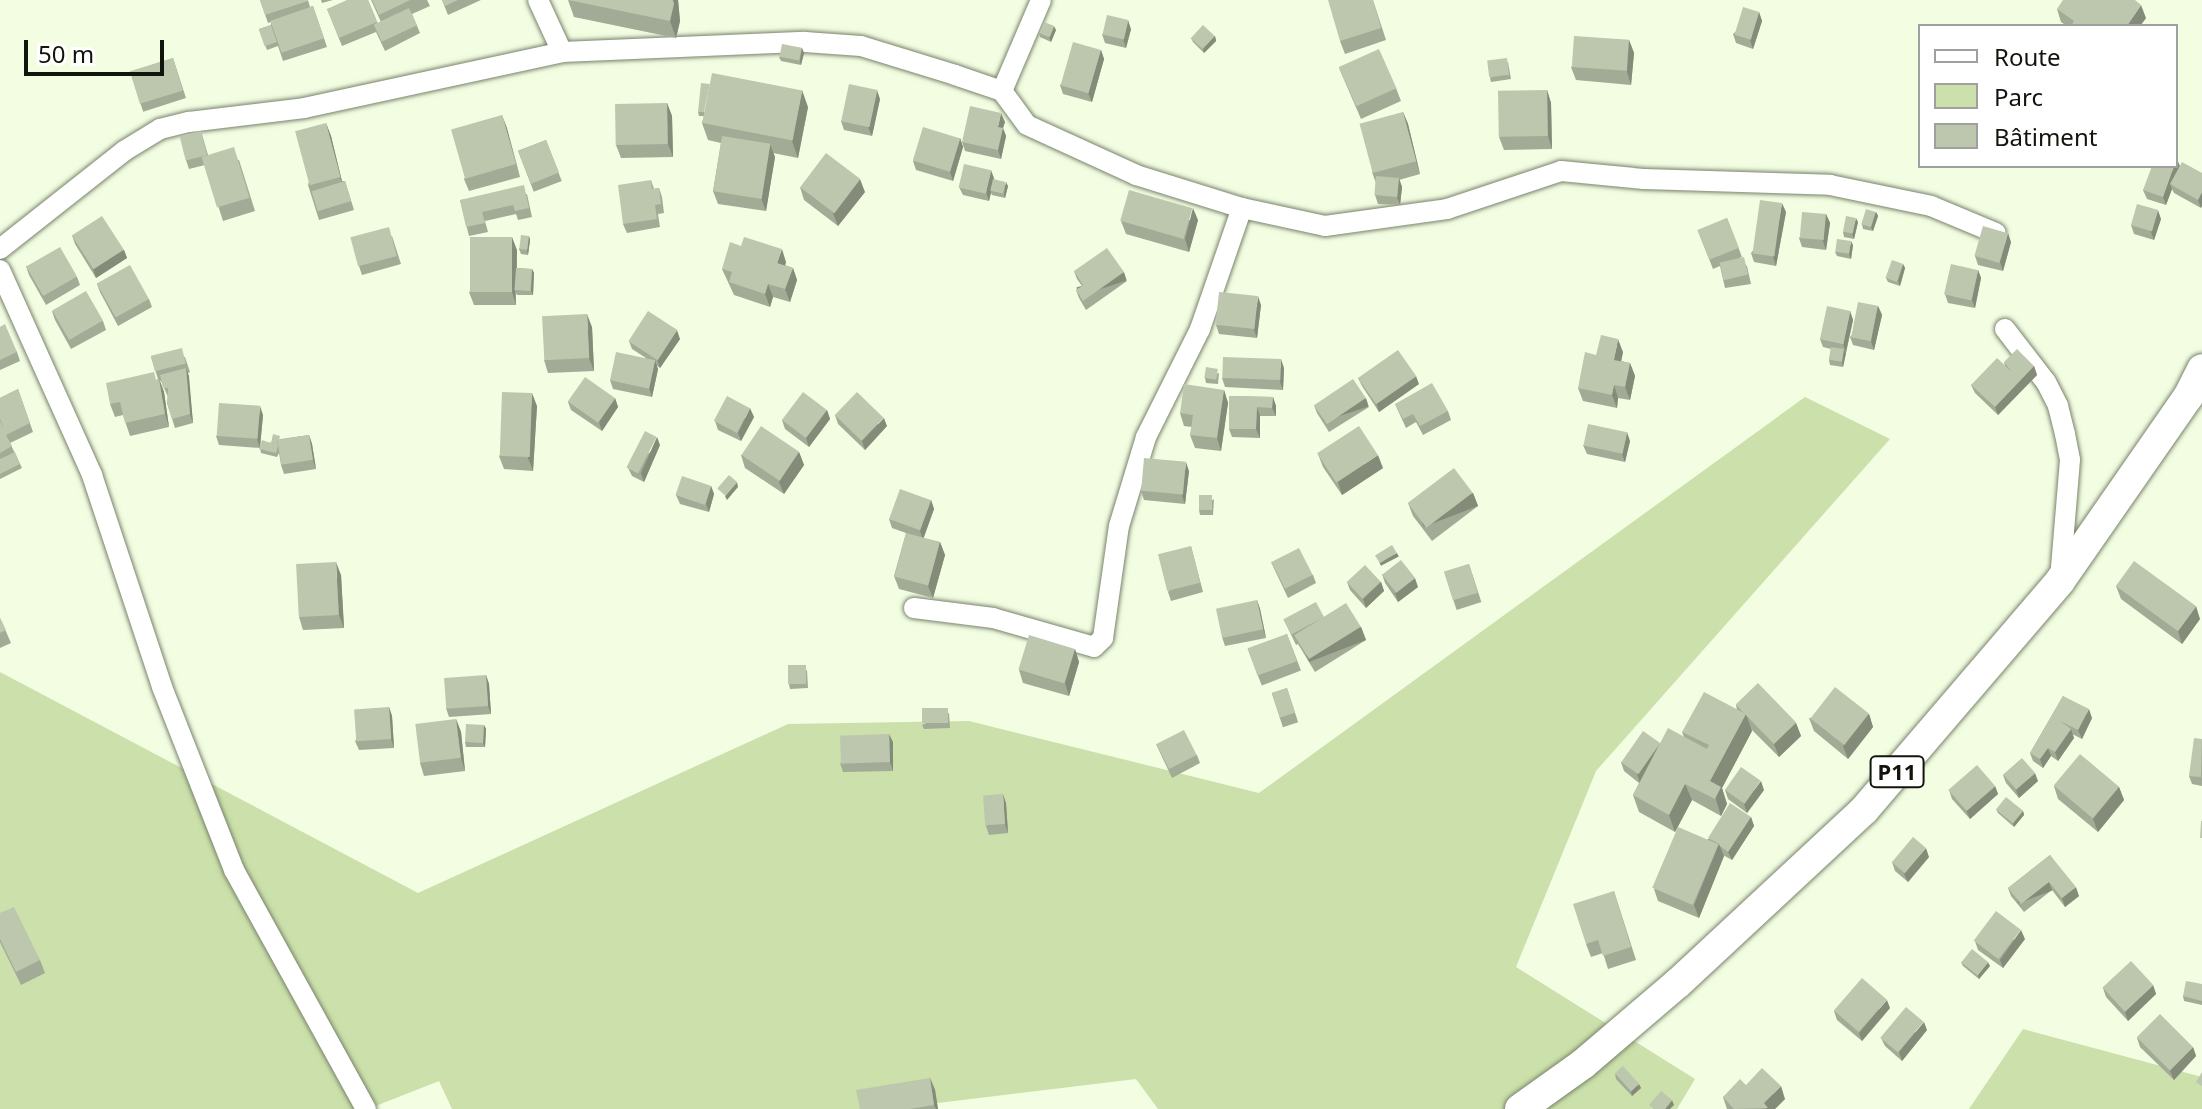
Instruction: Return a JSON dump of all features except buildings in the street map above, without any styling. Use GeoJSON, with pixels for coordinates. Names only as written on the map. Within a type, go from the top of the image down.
{"type":"FeatureCollection","features":[{"type":"Feature","properties":{"kind":"main road","name":"P11"},"geometry":{"type":"LineString","coordinates":[[1520,1109],[1583,1064],[1678,983],[1864,810],[2060,581],[2195,398],[2202,369]]}},
{"type":"Feature","properties":{"kind":"street"},"geometry":{"type":"LineString","coordinates":[[538,0],[562,52]]}},
{"type":"Feature","properties":{"kind":"street"},"geometry":{"type":"LineString","coordinates":[[1002,91],[1041,0]]}},
{"type":"Feature","properties":{"kind":"street"},"geometry":{"type":"LineString","coordinates":[[0,249],[124,151],[160,129],[189,122],[304,108],[562,52],[805,42],[861,46],[1002,91],[1027,125],[1136,175],[1242,208],[1325,226],[1447,209],[1561,171],[1644,179],[1830,185],[1931,206],[1996,233]]}},
{"type":"Feature","properties":{"kind":"street"},"geometry":{"type":"LineString","coordinates":[[914,608],[993,618],[1094,647],[1103,638],[1119,526],[1146,437],[1194,344],[1242,208]]}},
{"type":"Feature","properties":{"kind":"street"},"geometry":{"type":"LineString","coordinates":[[0,270],[92,475],[162,687],[234,870],[366,1109]]}},
{"type":"Feature","properties":{"kind":"street"},"geometry":{"type":"LineString","coordinates":[[2005,329],[2046,382],[2058,406],[2065,434],[2070,460],[2060,581]]}},
{"type":"Feature","properties":{"kind":"green space"},"geometry":{"type":"Polygon","coordinates":[[[1805,397],[1890,439],[1596,771],[1516,967],[1695,1079],[1677,1109],[1158,1109],[1136,1079],[888,1109],[452,1109],[439,1081],[368,1109],[0,1109],[0,672],[418,893],[788,724],[969,721],[1259,793],[1805,397]]]}},
{"type":"Feature","properties":{"kind":"green space"},"geometry":{"type":"Polygon","coordinates":[[[2023,1029],[2202,1077],[2202,1109],[1969,1109],[2023,1029]]]}}]}
